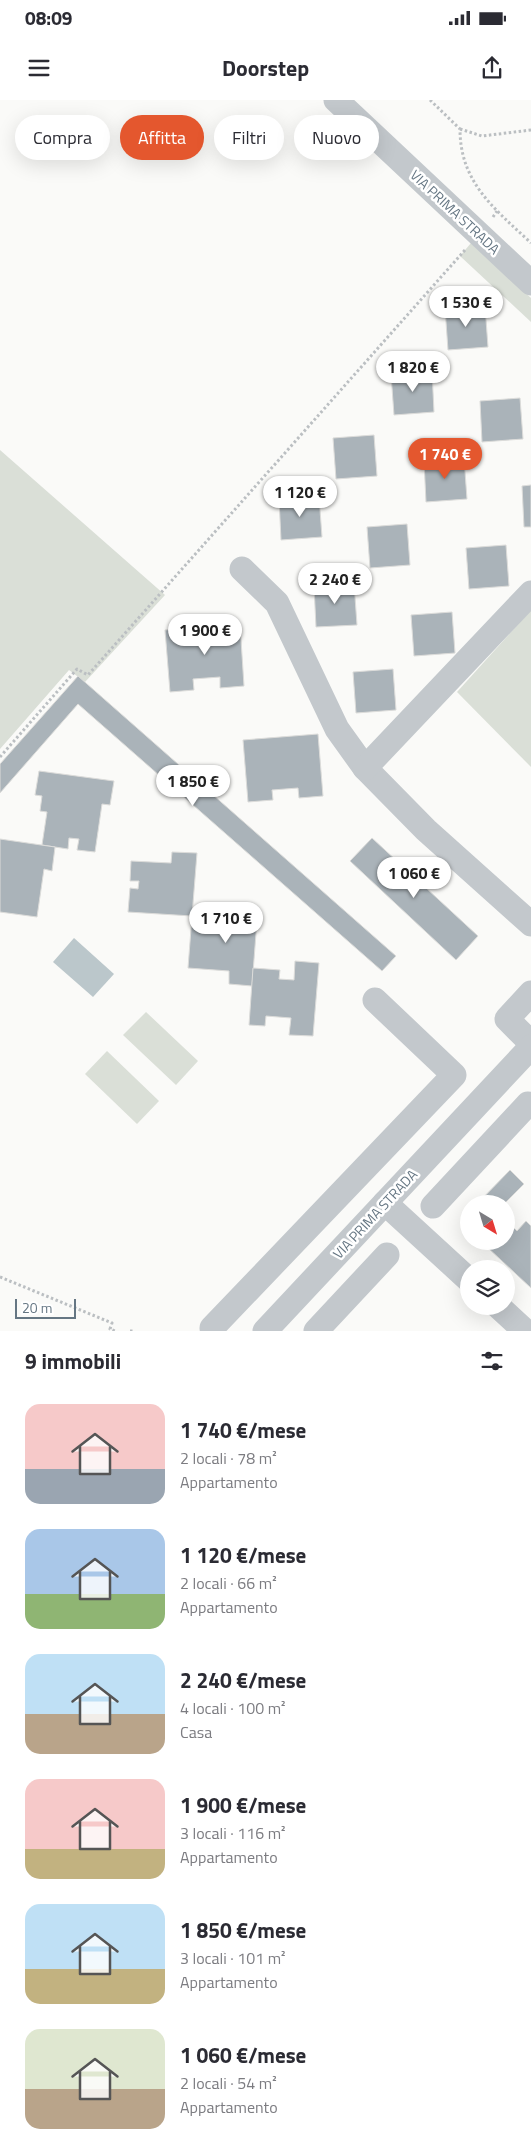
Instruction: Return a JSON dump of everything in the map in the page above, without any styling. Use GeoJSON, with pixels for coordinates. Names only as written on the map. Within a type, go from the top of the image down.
{"type":"FeatureCollection","features":[{"type":"Feature","properties":{"kind":"street","name":"VIA PRIMA STRADA"},"geometry":{"type":"LineString","coordinates":[[336,100],[531,283]]}},
{"type":"Feature","properties":{"kind":"street"},"geometry":{"type":"LineString","coordinates":[[242,569],[277,603],[337,728],[365,768],[426,830],[531,924]]}},
{"type":"Feature","properties":{"kind":"street"},"geometry":{"type":"LineString","coordinates":[[365,768],[531,593]]}},
{"type":"Feature","properties":{"kind":"street"},"geometry":{"type":"LineString","coordinates":[[530,1049],[507,1019],[531,993]]}},
{"type":"Feature","properties":{"kind":"street"},"geometry":{"type":"LineString","coordinates":[[212,1328],[454,1075],[375,1000]]}},
{"type":"Feature","properties":{"kind":"street","name":"VIA PRIMA STRADA"},"geometry":{"type":"LineString","coordinates":[[265,1331],[530,1049]]}},
{"type":"Feature","properties":{"kind":"street"},"geometry":{"type":"LineString","coordinates":[[433,1206],[528,1104]]}},
{"type":"Feature","properties":{"kind":"street"},"geometry":{"type":"LineString","coordinates":[[453,1131],[480,1156]]}},
{"type":"Feature","properties":{"kind":"street"},"geometry":{"type":"LineString","coordinates":[[385,1203],[460,1272]]}},
{"type":"Feature","properties":{"kind":"street"},"geometry":{"type":"LineString","coordinates":[[324,1211],[353,1237]]}},
{"type":"Feature","properties":{"kind":"street"},"geometry":{"type":"LineString","coordinates":[[297,1297],[320,1327],[387,1255]]}},
{"type":"Feature","properties":{"kind":"street"},"geometry":{"type":"LineString","coordinates":[[508,1315],[525,1331]]}},
{"type":"Feature","properties":{"kind":"path"},"geometry":{"type":"LineString","coordinates":[[430,100],[460,129],[482,136],[531,130]]}},
{"type":"Feature","properties":{"kind":"path"},"geometry":{"type":"LineString","coordinates":[[460,129],[460,146],[471,179],[480,194],[531,243]]}},
{"type":"Feature","properties":{"kind":"path"},"geometry":{"type":"LineString","coordinates":[[0,757],[77,669],[88,675],[471,243]]}},
{"type":"Feature","properties":{"kind":"path"},"geometry":{"type":"LineString","coordinates":[[0,1277],[112,1323],[110,1329],[115,1331]]}},
{"type":"Feature","properties":{"kind":"shaded area"},"geometry":{"type":"Polygon","coordinates":[[[471,243],[531,298],[531,322],[460,256],[471,243]]]}},
{"type":"Feature","properties":{"kind":"shaded area"},"geometry":{"type":"Polygon","coordinates":[[[0,450],[165,595],[85,682],[69,670],[0,749],[0,450]]]}},
{"type":"Feature","properties":{"kind":"shaded area"},"geometry":{"type":"Polygon","coordinates":[[[531,610],[531,767],[457,692],[531,610]]]}},
{"type":"Feature","properties":{"kind":"shaded area"},"geometry":{"type":"Polygon","coordinates":[[[74,938],[114,974],[93,997],[53,962],[74,938]]]}},
{"type":"Feature","properties":{"kind":"shaded area"},"geometry":{"type":"Polygon","coordinates":[[[146,1012],[198,1061],[176,1085],[123,1035],[146,1012]]]}},
{"type":"Feature","properties":{"kind":"shaded area"},"geometry":{"type":"Polygon","coordinates":[[[107,1051],[159,1101],[137,1124],[85,1074],[107,1051]]]}},
{"type":"Feature","properties":{"kind":"building"},"geometry":{"type":"Polygon","coordinates":[[[485,306],[488,347],[448,350],[445,308],[485,306]]]}},
{"type":"Feature","properties":{"kind":"building"},"geometry":{"type":"Polygon","coordinates":[[[432,371],[434,412],[394,415],[391,374],[432,371]]]}},
{"type":"Feature","properties":{"kind":"building"},"geometry":{"type":"Polygon","coordinates":[[[520,398],[523,439],[482,442],[480,401],[520,398]]]}},
{"type":"Feature","properties":{"kind":"building"},"geometry":{"type":"Polygon","coordinates":[[[374,435],[377,476],[336,479],[333,438],[374,435]]]}},
{"type":"Feature","properties":{"kind":"building"},"geometry":{"type":"Polygon","coordinates":[[[464,458],[467,499],[426,502],[424,461],[464,458]]]}},
{"type":"Feature","properties":{"kind":"building"},"geometry":{"type":"Polygon","coordinates":[[[531,485],[531,527],[524,527],[522,486],[531,485]]]}},
{"type":"Feature","properties":{"kind":"building"},"geometry":{"type":"Polygon","coordinates":[[[319,496],[322,537],[281,540],[279,498],[319,496]]]}},
{"type":"Feature","properties":{"kind":"building"},"geometry":{"type":"Polygon","coordinates":[[[407,524],[410,565],[370,568],[367,527],[407,524]]]}},
{"type":"Feature","properties":{"kind":"building"},"geometry":{"type":"Polygon","coordinates":[[[506,545],[509,586],[469,589],[466,548],[506,545]]]}},
{"type":"Feature","properties":{"kind":"building"},"geometry":{"type":"Polygon","coordinates":[[[354,583],[357,625],[316,627],[314,586],[354,583]]]}},
{"type":"Feature","properties":{"kind":"building"},"geometry":{"type":"Polygon","coordinates":[[[452,612],[455,653],[414,656],[411,615],[452,612]]]}},
{"type":"Feature","properties":{"kind":"building"},"geometry":{"type":"Polygon","coordinates":[[[240,624],[244,686],[220,688],[220,677],[193,679],[194,690],[170,692],[165,630],[240,624]]]}},
{"type":"Feature","properties":{"kind":"building"},"geometry":{"type":"Polygon","coordinates":[[[393,669],[396,710],[356,713],[353,672],[393,669]]]}},
{"type":"Feature","properties":{"kind":"building"},"geometry":{"type":"Polygon","coordinates":[[[78,676],[396,956],[382,971],[78,704],[0,793],[0,764],[78,676]]]}},
{"type":"Feature","properties":{"kind":"building"},"geometry":{"type":"Polygon","coordinates":[[[318,734],[323,796],[299,798],[298,788],[272,790],[273,800],[248,802],[243,740],[318,734]]]}},
{"type":"Feature","properties":{"kind":"building"},"geometry":{"type":"Polygon","coordinates":[[[39,771],[114,781],[110,805],[102,804],[95,852],[77,850],[79,839],[69,838],[68,849],[42,845],[47,812],[40,811],[42,796],[35,795],[39,771]]]}},
{"type":"Feature","properties":{"kind":"building"},"geometry":{"type":"Polygon","coordinates":[[[372,838],[478,936],[456,960],[350,861],[372,838]]]}},
{"type":"Feature","properties":{"kind":"building"},"geometry":{"type":"Polygon","coordinates":[[[0,839],[55,847],[52,871],[44,869],[37,917],[0,912],[0,839]]]}},
{"type":"Feature","properties":{"kind":"building"},"geometry":{"type":"Polygon","coordinates":[[[172,852],[197,853],[192,916],[128,912],[130,888],[138,889],[139,881],[130,881],[131,861],[171,863],[172,852]]]}},
{"type":"Feature","properties":{"kind":"building"},"geometry":{"type":"Polygon","coordinates":[[[234,906],[258,907],[252,986],[229,984],[229,971],[188,968],[192,916],[233,919],[234,906]]]}},
{"type":"Feature","properties":{"kind":"building"},"geometry":{"type":"Polygon","coordinates":[[[295,961],[319,963],[313,1036],[289,1035],[291,1018],[266,1016],[265,1026],[249,1025],[253,968],[280,970],[279,979],[294,980],[295,961]]]}},
{"type":"Feature","properties":{"kind":"building"},"geometry":{"type":"Polygon","coordinates":[[[510,1170],[524,1184],[513,1195],[486,1195],[510,1170]]]}},
{"type":"Feature","properties":{"kind":"building"},"geometry":{"type":"Polygon","coordinates":[[[526,1221],[531,1226],[531,1288],[515,1273],[515,1260],[501,1260],[490,1250],[515,1250],[515,1229],[517,1231],[526,1221]]]}}]}
